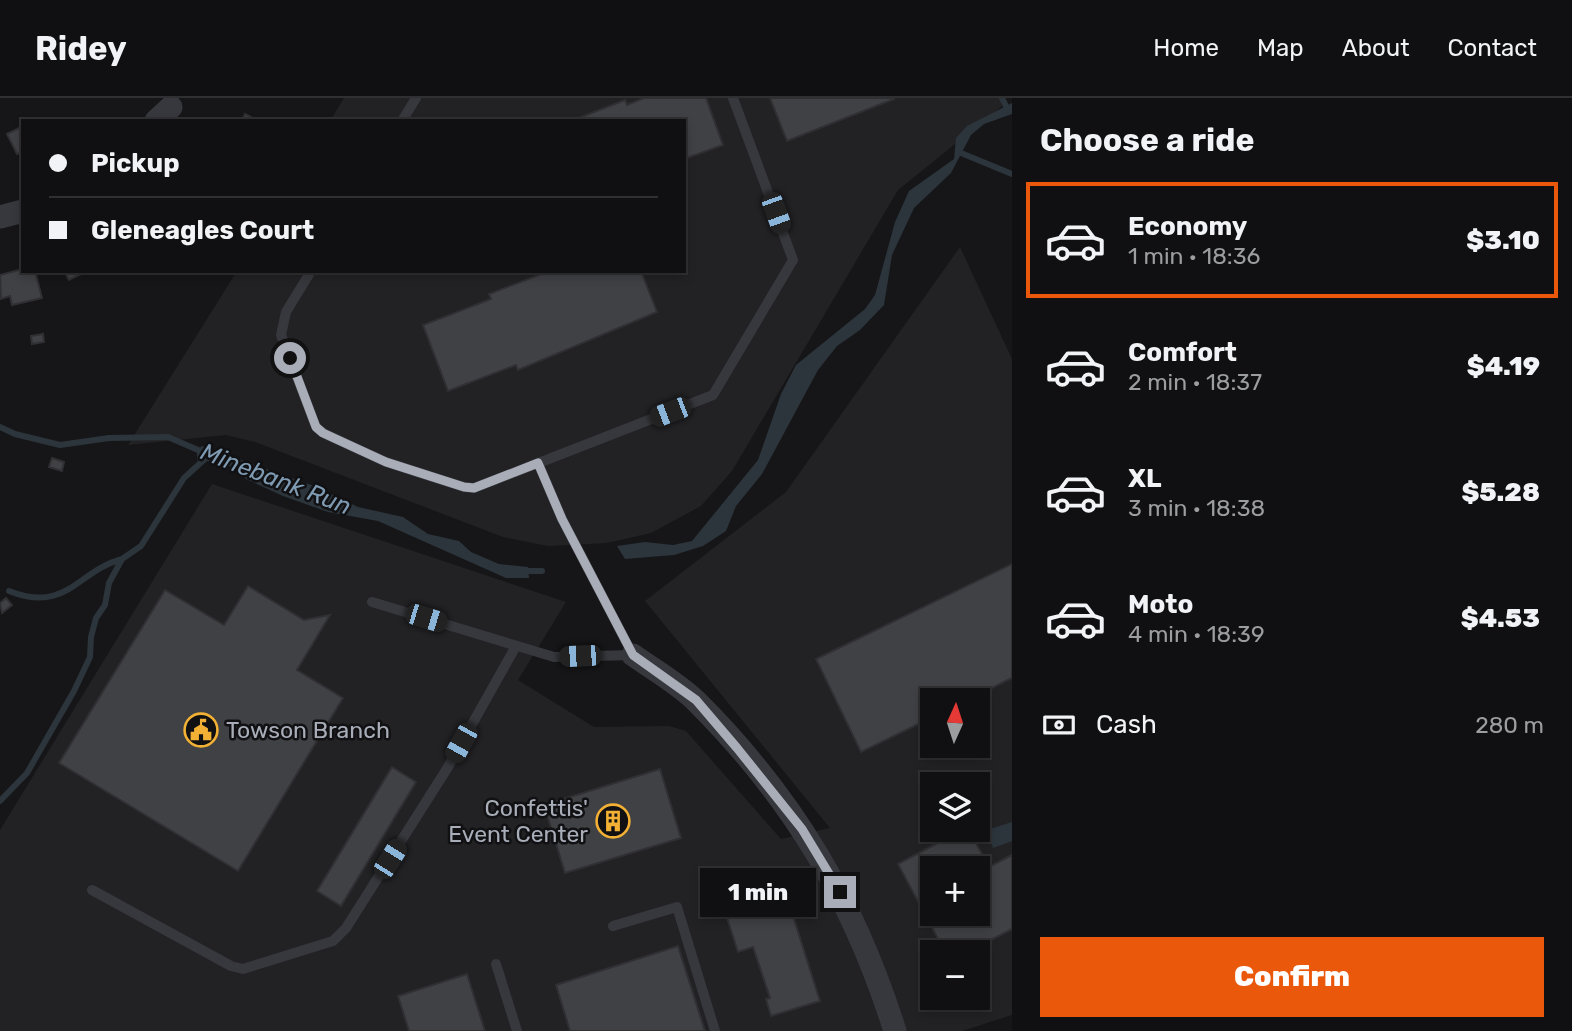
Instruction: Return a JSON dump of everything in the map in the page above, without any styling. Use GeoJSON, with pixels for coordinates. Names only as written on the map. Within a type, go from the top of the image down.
{"type":"FeatureCollection","features":[{"type":"Feature","properties":{"kind":"street"},"geometry":{"type":"LineString","coordinates":[[0,217],[21,212]]}},
{"type":"Feature","properties":{"kind":"street"},"geometry":{"type":"LineString","coordinates":[[633,655],[696,700],[805,833],[850,911],[895,1031]]}},
{"type":"Feature","properties":{"kind":"lane"},"geometry":{"type":"LineString","coordinates":[[403,119],[416,98]]}},
{"type":"Feature","properties":{"kind":"lane"},"geometry":{"type":"LineString","coordinates":[[310,273],[286,312],[281,335],[316,427],[323,433],[386,462],[464,487],[474,488],[713,395],[793,260],[733,98]]}},
{"type":"Feature","properties":{"kind":"lane"},"geometry":{"type":"LineString","coordinates":[[372,602],[554,657],[633,655],[562,519],[538,463]]}},
{"type":"Feature","properties":{"kind":"lane"},"geometry":{"type":"LineString","coordinates":[[92,890],[231,966],[243,969],[333,941],[346,928],[448,767],[516,646]]}},
{"type":"Feature","properties":{"kind":"lane"},"geometry":{"type":"LineString","coordinates":[[613,926],[677,907],[715,1031]]}},
{"type":"Feature","properties":{"kind":"lane"},"geometry":{"type":"LineString","coordinates":[[496,964],[517,1031]]}},
{"type":"Feature","properties":{"kind":"shaded area"},"geometry":{"type":"Polygon","coordinates":[[[344,98],[1005,98],[1006,103],[898,190],[732,471],[701,506],[651,533],[607,543],[548,546],[503,537],[255,442],[226,435],[128,445],[236,273],[686,273],[686,119],[331,119],[344,98]]]}},
{"type":"Feature","properties":{"kind":"shaded area"},"geometry":{"type":"Polygon","coordinates":[[[960,247],[1012,359],[1012,1015],[962,1031],[0,1031],[0,830],[212,484],[566,602],[518,680],[594,727],[669,726],[686,731],[781,839],[830,828],[645,601],[786,492],[960,247]]]}},
{"type":"Feature","properties":{"kind":"water"},"geometry":{"type":"Polygon","coordinates":[[[1012,103],[1012,114],[984,124],[971,135],[951,173],[914,208],[892,255],[884,305],[860,330],[837,346],[818,370],[762,474],[736,506],[726,531],[703,546],[674,555],[625,559],[617,546],[645,542],[673,545],[692,541],[758,460],[781,394],[796,365],[865,309],[875,295],[895,222],[909,191],[954,159],[956,138],[967,126],[1012,103]]]}},
{"type":"Feature","properties":{"kind":"water","name":"Minebank Run"},"geometry":{"type":"Polygon","coordinates":[[[202,446],[314,486],[358,507],[403,517],[428,534],[459,541],[471,552],[499,564],[528,567],[529,578],[506,578],[378,521],[328,512],[283,496],[246,479],[225,463],[197,460],[197,450],[202,446]]]}},
{"type":"Feature","properties":{"kind":"water"},"geometry":{"type":"Polygon","coordinates":[[[1012,822],[1012,841],[993,848],[990,829],[1012,822]]]}},
{"type":"Feature","properties":{"kind":"building"},"geometry":{"type":"Polygon","coordinates":[[[644,98],[706,98],[723,145],[686,158],[686,119],[576,119],[625,100],[627,105],[644,98]]]}},
{"type":"Feature","properties":{"kind":"building"},"geometry":{"type":"Polygon","coordinates":[[[770,98],[894,98],[894,99],[787,141],[770,98]]]}},
{"type":"Feature","properties":{"kind":"building"},"geometry":{"type":"Polygon","coordinates":[[[21,127],[21,153],[17,154],[7,134],[21,127]]]}},
{"type":"Feature","properties":{"kind":"building"},"geometry":{"type":"Polygon","coordinates":[[[21,270],[21,273],[36,273],[42,298],[12,305],[10,296],[1,299],[0,275],[21,270]]]}},
{"type":"Feature","properties":{"kind":"building"},"geometry":{"type":"Polygon","coordinates":[[[65,273],[83,273],[69,280],[65,273]]]}},
{"type":"Feature","properties":{"kind":"building"},"geometry":{"type":"Polygon","coordinates":[[[544,273],[642,273],[657,312],[518,370],[516,365],[448,391],[423,325],[491,299],[489,294],[544,273]]]}},
{"type":"Feature","properties":{"kind":"building"},"geometry":{"type":"Polygon","coordinates":[[[43,334],[44,342],[32,344],[31,336],[43,334]]]}},
{"type":"Feature","properties":{"kind":"building"},"geometry":{"type":"Polygon","coordinates":[[[52,458],[64,462],[62,471],[49,467],[52,458]]]}},
{"type":"Feature","properties":{"kind":"building"},"geometry":{"type":"Polygon","coordinates":[[[1012,564],[1012,678],[990,689],[920,688],[920,723],[861,752],[816,659],[1012,564]]]}},
{"type":"Feature","properties":{"kind":"building","name":"Towson Branch"},"geometry":{"type":"Polygon","coordinates":[[[248,586],[304,620],[330,615],[297,670],[343,698],[238,871],[59,763],[165,590],[224,625],[248,586]]]}},
{"type":"Feature","properties":{"kind":"building"},"geometry":{"type":"Polygon","coordinates":[[[6,598],[12,605],[2,613],[0,603],[6,598]]]}},
{"type":"Feature","properties":{"kind":"building"},"geometry":{"type":"Polygon","coordinates":[[[392,767],[416,782],[341,906],[317,891],[392,767]]]}},
{"type":"Feature","properties":{"kind":"building","name":"Confettis' Event Center"},"geometry":{"type":"Polygon","coordinates":[[[660,769],[681,838],[565,873],[544,805],[660,769]]]}},
{"type":"Feature","properties":{"kind":"building"},"geometry":{"type":"Polygon","coordinates":[[[939,842],[975,842],[983,856],[920,856],[920,905],[898,864],[939,842]]]}},
{"type":"Feature","properties":{"kind":"building"},"geometry":{"type":"Polygon","coordinates":[[[1012,855],[1012,929],[990,940],[939,940],[931,926],[990,926],[990,866],[1012,855]]]}},
{"type":"Feature","properties":{"kind":"building"},"geometry":{"type":"Polygon","coordinates":[[[775,872],[786,904],[789,903],[820,1001],[771,1016],[766,999],[770,998],[753,947],[738,952],[718,890],[775,872]]]}},
{"type":"Feature","properties":{"kind":"building"},"geometry":{"type":"Polygon","coordinates":[[[678,946],[705,1031],[570,1031],[556,985],[678,946]]]}},
{"type":"Feature","properties":{"kind":"building"},"geometry":{"type":"Polygon","coordinates":[[[467,974],[485,1031],[409,1031],[398,996],[467,974]]]}},
{"type":"Feature","properties":{"kind":"waterway"},"geometry":{"type":"LineString","coordinates":[[1002,98],[1008,110]]}},
{"type":"Feature","properties":{"kind":"waterway"},"geometry":{"type":"LineString","coordinates":[[961,153],[1012,174]]}},
{"type":"Feature","properties":{"kind":"waterway","name":"Minebank Run"},"geometry":{"type":"LineString","coordinates":[[0,427],[15,434],[60,445],[109,438],[168,437],[205,453]]}},
{"type":"Feature","properties":{"kind":"waterway"},"geometry":{"type":"LineString","coordinates":[[0,801],[27,773],[74,691],[90,657],[96,618],[105,605],[109,583],[122,559],[141,546],[184,478],[207,457]]}},
{"type":"Feature","properties":{"kind":"waterway"},"geometry":{"type":"LineString","coordinates":[[9,591],[29,597],[58,594],[122,559]]}},
{"type":"Feature","properties":{"kind":"waterway","name":"Minebank Run"},"geometry":{"type":"LineString","coordinates":[[520,571],[542,571]]}},
{"type":"Feature","properties":{"kind":"place","name":"Towson Branch"},"geometry":{"type":"Point","coordinates":[201,730]}},
{"type":"Feature","properties":{"kind":"place","name":"Confettis' Event Center"},"geometry":{"type":"Point","coordinates":[613,821]}},
{"type":"Feature","properties":{"kind":"route"},"geometry":{"type":"LineString","coordinates":[[290,358],[316,427],[323,433],[386,462],[474,488],[538,463],[562,519],[633,655],[696,700],[786,807],[811,841],[840,892]]}}]}
